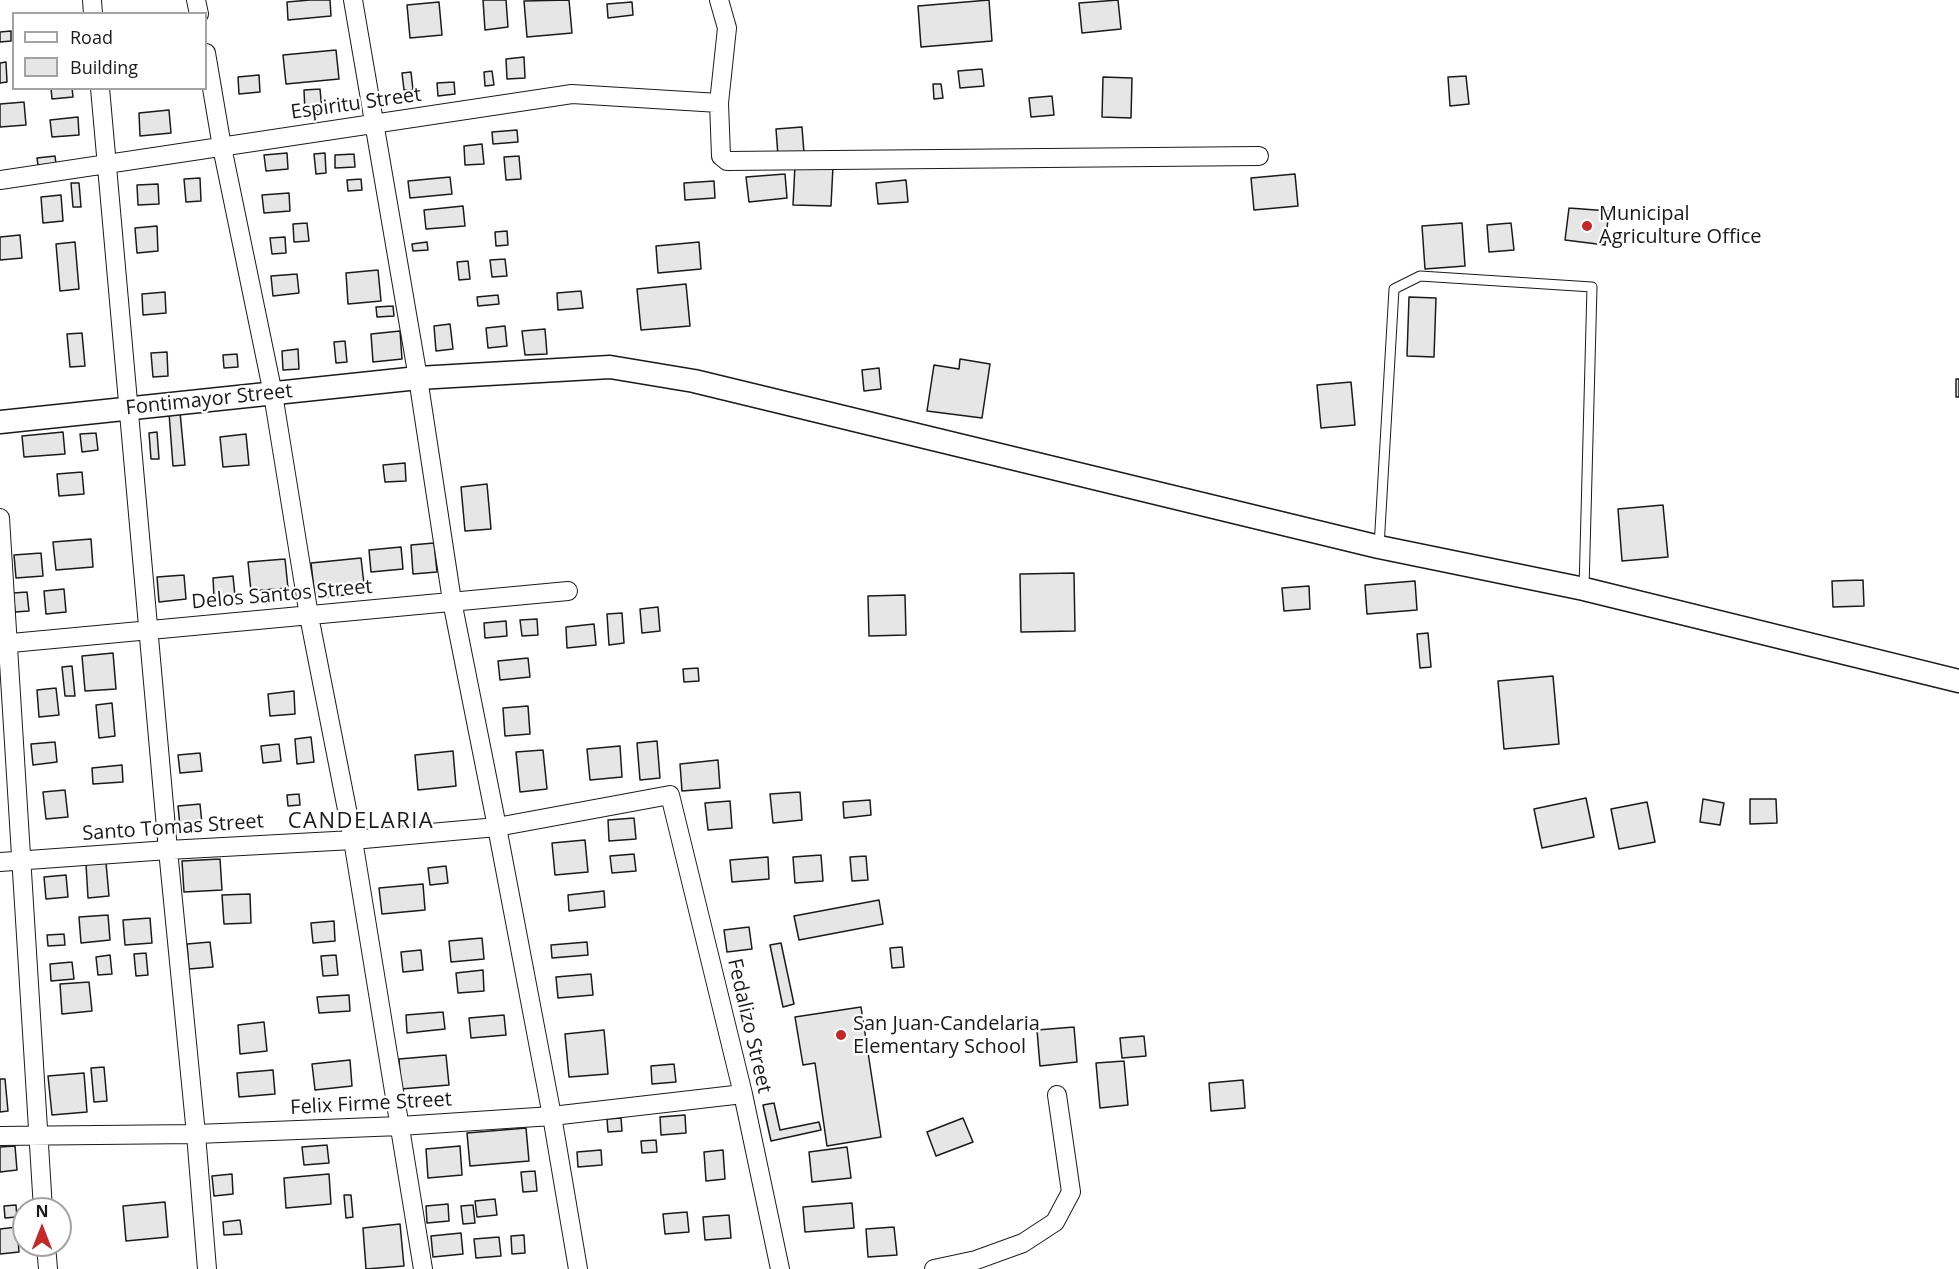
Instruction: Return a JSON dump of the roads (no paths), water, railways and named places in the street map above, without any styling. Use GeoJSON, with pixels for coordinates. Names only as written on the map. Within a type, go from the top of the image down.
{"type":"FeatureCollection","features":[{"type":"Feature","properties":{"kind":"street"},"geometry":{"type":"LineString","coordinates":[[353,0],[418,378],[452,601],[552,1116],[578,1269]]}},
{"type":"Feature","properties":{"kind":"street"},"geometry":{"type":"LineString","coordinates":[[719,0],[727,28],[719,104],[721,156],[727,161],[1259,156]]}},
{"type":"Feature","properties":{"kind":"street"},"geometry":{"type":"LineString","coordinates":[[207,59],[222,147],[273,394],[309,616],[353,840],[423,1269]]}},
{"type":"Feature","properties":{"kind":"street"},"geometry":{"type":"LineString","coordinates":[[100,90],[207,1269]]}},
{"type":"Feature","properties":{"kind":"street","name":"Espiritu Street"},"geometry":{"type":"LineString","coordinates":[[0,180],[572,94],[719,104]]}},
{"type":"Feature","properties":{"kind":"street","name":"Fontimayor Street"},"geometry":{"type":"LineString","coordinates":[[0,422],[418,378],[610,368],[694,381],[1379,547],[1584,589],[1959,681]]}},
{"type":"Feature","properties":{"kind":"street"},"geometry":{"type":"LineString","coordinates":[[0,518],[4,643],[42,1197]]}},
{"type":"Feature","properties":{"kind":"street","name":"Delos Santos Street"},"geometry":{"type":"LineString","coordinates":[[4,643],[568,591]]}},
{"type":"Feature","properties":{"kind":"street","name":"Santo Tomas Street"},"geometry":{"type":"LineString","coordinates":[[0,862],[353,840],[497,827],[670,795]]}},
{"type":"Feature","properties":{"kind":"street","name":"Fedalizo Street"},"geometry":{"type":"LineString","coordinates":[[670,795],[743,1094],[780,1269]]}},
{"type":"Feature","properties":{"kind":"street","name":"Felix Firme Street"},"geometry":{"type":"LineString","coordinates":[[0,1136],[196,1134],[400,1126],[552,1116],[743,1094]]}},
{"type":"Feature","properties":{"kind":"street"},"geometry":{"type":"LineString","coordinates":[[934,1269],[976,1260],[1023,1243],[1055,1222],[1071,1192],[1057,1095]]}},
{"type":"Feature","properties":{"kind":"lane"},"geometry":{"type":"LineString","coordinates":[[1379,547],[1394,289],[1420,276],[1592,287],[1584,589]]}},
{"type":"Feature","properties":{"kind":"place","name":"Municipal Agriculture Office"},"geometry":{"type":"Point","coordinates":[1587,226]}},
{"type":"Feature","properties":{"kind":"place","name":"San Juan-Candelaria Elementary School"},"geometry":{"type":"Point","coordinates":[841,1035]}},
{"type":"Feature","properties":{"kind":"district","name":"CANDELARIA"},"geometry":{"type":"Point","coordinates":[361,822]}}]}
